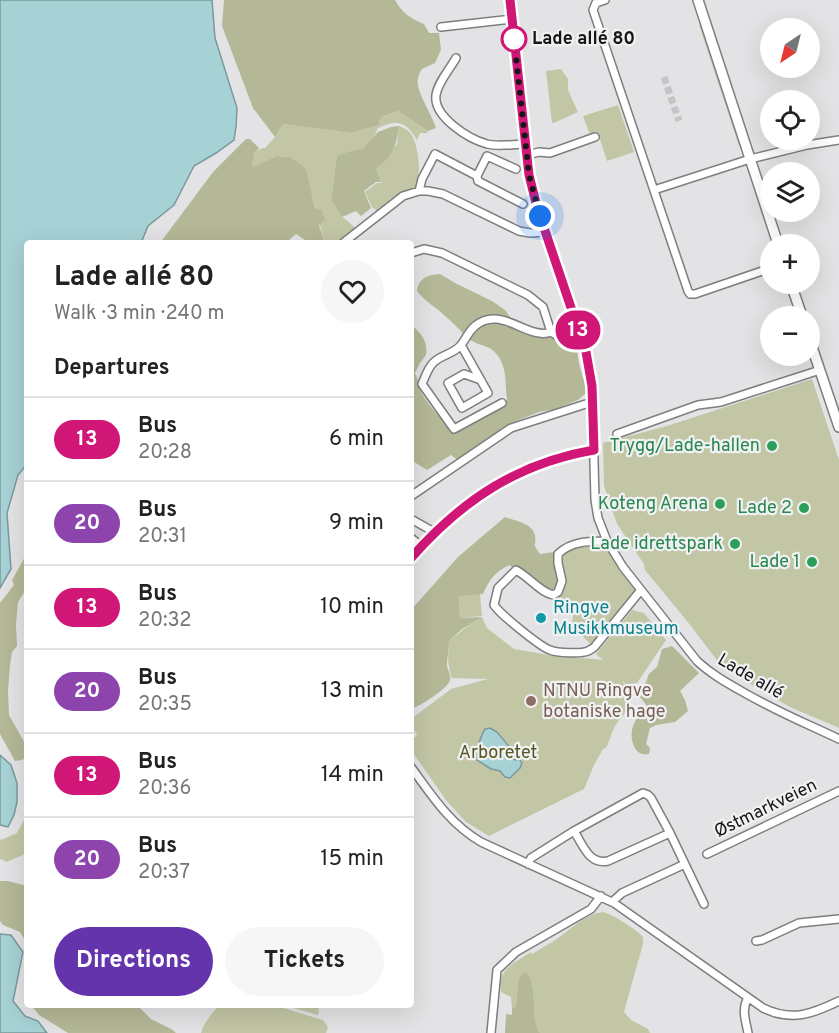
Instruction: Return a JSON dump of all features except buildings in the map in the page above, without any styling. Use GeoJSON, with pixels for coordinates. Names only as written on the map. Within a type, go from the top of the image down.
{"type":"FeatureCollection","features":[{"type":"Feature","properties":{"kind":"main road"},"geometry":{"type":"LineString","coordinates":[[698,0],[775,234]]}},
{"type":"Feature","properties":{"kind":"main road"},"geometry":{"type":"LineString","coordinates":[[819,366],[839,427]]}},
{"type":"Feature","properties":{"kind":"street","name":"Lade allé"},"geometry":{"type":"LineString","coordinates":[[510,0],[529,175],[545,232],[588,362],[592,402],[596,509],[607,541],[623,567],[705,669],[765,704],[839,739]]}},
{"type":"Feature","properties":{"kind":"street"},"geometry":{"type":"LineString","coordinates":[[605,0],[594,2],[593,10],[687,289],[690,294],[695,294],[760,272]]}},
{"type":"Feature","properties":{"kind":"street"},"geometry":{"type":"LineString","coordinates":[[441,27],[512,19]]}},
{"type":"Feature","properties":{"kind":"street"},"geometry":{"type":"LineString","coordinates":[[456,58],[436,93],[438,106],[444,117],[463,132],[489,144],[525,144]]}},
{"type":"Feature","properties":{"kind":"street"},"geometry":{"type":"LineString","coordinates":[[527,155],[539,152],[550,153],[596,137]]}},
{"type":"Feature","properties":{"kind":"street"},"geometry":{"type":"LineString","coordinates":[[654,190],[750,159],[839,140]]}},
{"type":"Feature","properties":{"kind":"street"},"geometry":{"type":"LineString","coordinates":[[419,191],[422,179],[435,154],[477,176],[478,181],[523,204]]}},
{"type":"Feature","properties":{"kind":"street"},"geometry":{"type":"LineString","coordinates":[[477,176],[487,156],[516,169]]}},
{"type":"Feature","properties":{"kind":"street"},"geometry":{"type":"LineString","coordinates":[[347,240],[403,196],[419,191],[443,194],[519,231],[545,232]]}},
{"type":"Feature","properties":{"kind":"street"},"geometry":{"type":"LineString","coordinates":[[414,252],[424,249],[442,253],[528,294],[543,307],[551,332]]}},
{"type":"Feature","properties":{"kind":"street"},"geometry":{"type":"LineString","coordinates":[[502,403],[454,429],[422,384],[434,362],[461,345],[475,326],[492,318],[540,334],[551,332],[558,335],[578,331]]}},
{"type":"Feature","properties":{"kind":"street"},"geometry":{"type":"LineString","coordinates":[[461,345],[481,380],[488,393],[462,408],[448,383],[464,374],[481,380]]}},
{"type":"Feature","properties":{"kind":"street"},"geometry":{"type":"LineString","coordinates":[[616,434],[698,405],[721,402],[820,370]]}},
{"type":"Feature","properties":{"kind":"street"},"geometry":{"type":"LineString","coordinates":[[414,493],[511,428],[592,402]]}},
{"type":"Feature","properties":{"kind":"street"},"geometry":{"type":"LineString","coordinates":[[414,555],[434,532],[486,491],[523,470],[569,454],[594,450]]}},
{"type":"Feature","properties":{"kind":"street"},"geometry":{"type":"LineString","coordinates":[[569,454],[594,459]]}},
{"type":"Feature","properties":{"kind":"street"},"geometry":{"type":"LineString","coordinates":[[414,521],[434,532]]}},
{"type":"Feature","properties":{"kind":"street"},"geometry":{"type":"LineString","coordinates":[[414,540],[422,546]]}},
{"type":"Feature","properties":{"kind":"street"},"geometry":{"type":"LineString","coordinates":[[607,541],[585,541],[564,547],[558,554],[562,581],[558,592],[553,595],[546,594],[516,570],[498,588],[494,605],[521,630],[550,650],[581,652],[589,651],[596,645],[641,590]]}},
{"type":"Feature","properties":{"kind":"street"},"geometry":{"type":"LineString","coordinates":[[414,771],[455,823],[481,842],[612,902],[748,999],[769,1011],[793,1016],[818,1011],[839,1001]]}},
{"type":"Feature","properties":{"kind":"street","name":"Østmarkveien"},"geometry":{"type":"LineString","coordinates":[[707,854],[839,790]]}},
{"type":"Feature","properties":{"kind":"street"},"geometry":{"type":"LineString","coordinates":[[528,864],[531,858],[574,831],[643,793],[651,798],[704,904]]}},
{"type":"Feature","properties":{"kind":"street"},"geometry":{"type":"LineString","coordinates":[[574,831],[588,855],[601,862],[670,833]]}},
{"type":"Feature","properties":{"kind":"street"},"geometry":{"type":"LineString","coordinates":[[612,902],[622,893],[685,864]]}},
{"type":"Feature","properties":{"kind":"street"},"geometry":{"type":"LineString","coordinates":[[491,1033],[497,970],[516,952],[591,909],[601,896]]}},
{"type":"Feature","properties":{"kind":"street"},"geometry":{"type":"LineString","coordinates":[[756,941],[804,922],[839,919]]}},
{"type":"Feature","properties":{"kind":"street"},"geometry":{"type":"LineString","coordinates":[[748,999],[744,1008],[748,1033]]}},
{"type":"Feature","properties":{"kind":"green space"},"geometry":{"type":"Polygon","coordinates":[[[224,0],[395,0],[407,15],[424,24],[429,33],[439,33],[441,50],[435,63],[422,69],[418,77],[421,96],[436,128],[428,131],[398,111],[381,117],[379,125],[351,133],[283,124],[275,137],[253,108],[222,26],[224,0]]]}},
{"type":"Feature","properties":{"kind":"green space"},"geometry":{"type":"Polygon","coordinates":[[[702,0],[704,0],[731,86],[702,0]]]}},
{"type":"Feature","properties":{"kind":"green space"},"geometry":{"type":"Polygon","coordinates":[[[699,25],[701,25],[741,145],[739,146],[699,25]]]}},
{"type":"Feature","properties":{"kind":"green space"},"geometry":{"type":"Polygon","coordinates":[[[561,69],[568,79],[568,90],[578,112],[552,123],[546,71],[561,69]]]}},
{"type":"Feature","properties":{"kind":"green space"},"geometry":{"type":"Polygon","coordinates":[[[618,105],[634,152],[607,161],[598,133],[590,135],[583,116],[618,105]]]}},
{"type":"Feature","properties":{"kind":"green space"},"geometry":{"type":"Polygon","coordinates":[[[398,111],[428,131],[420,133],[417,140],[404,125],[389,124],[378,128],[371,141],[362,148],[337,155],[331,200],[342,217],[355,228],[340,240],[324,240],[305,169],[291,157],[276,156],[255,166],[252,165],[258,150],[265,148],[283,124],[351,133],[379,125],[381,117],[398,111]]]}},
{"type":"Feature","properties":{"kind":"green space"},"geometry":{"type":"Polygon","coordinates":[[[399,126],[406,129],[414,139],[419,161],[417,183],[415,188],[391,200],[390,197],[390,200],[377,211],[372,207],[365,192],[377,183],[383,183],[376,168],[397,144],[399,126]]]}},
{"type":"Feature","properties":{"kind":"green space"},"geometry":{"type":"Polygon","coordinates":[[[399,126],[393,150],[376,168],[381,182],[376,182],[364,191],[371,208],[361,216],[356,211],[342,217],[331,200],[337,155],[363,148],[378,132],[399,126]]]}},
{"type":"Feature","properties":{"kind":"green space"},"geometry":{"type":"Polygon","coordinates":[[[246,139],[250,139],[259,148],[254,154],[252,165],[255,166],[276,156],[291,157],[306,169],[315,208],[322,210],[325,220],[319,225],[324,240],[305,240],[296,234],[290,240],[162,240],[213,172],[246,139]]]}},
{"type":"Feature","properties":{"kind":"green space"},"geometry":{"type":"Polygon","coordinates":[[[440,274],[492,301],[505,310],[516,325],[543,336],[555,338],[573,336],[577,340],[586,393],[578,400],[556,409],[539,412],[508,424],[458,460],[451,455],[427,470],[414,462],[414,327],[421,334],[426,345],[426,355],[415,373],[420,389],[430,406],[449,427],[499,406],[507,400],[504,368],[497,354],[469,339],[417,291],[424,278],[440,274]]]}},
{"type":"Feature","properties":{"kind":"green space","name":"Lade idrettspark"},"geometry":{"type":"Polygon","coordinates":[[[812,379],[839,460],[839,728],[790,707],[723,668],[645,570],[644,564],[617,524],[604,486],[603,443],[667,426],[812,379]]]}},
{"type":"Feature","properties":{"kind":"green space"},"geometry":{"type":"Polygon","coordinates":[[[505,517],[523,523],[533,531],[535,546],[540,554],[561,551],[562,581],[553,595],[509,565],[493,577],[483,594],[459,596],[460,618],[482,617],[462,629],[449,641],[447,666],[450,680],[448,684],[433,697],[414,708],[414,607],[458,557],[505,517]]]}},
{"type":"Feature","properties":{"kind":"green space"},"geometry":{"type":"Polygon","coordinates":[[[604,542],[614,560],[637,587],[634,597],[593,647],[572,625],[573,615],[552,598],[560,554],[565,549],[604,542]]]}},
{"type":"Feature","properties":{"kind":"green space"},"geometry":{"type":"Polygon","coordinates":[[[24,559],[24,593],[18,602],[17,646],[12,652],[8,691],[9,715],[24,742],[24,759],[15,761],[0,734],[0,603],[14,585],[12,580],[24,559]]]}},
{"type":"Feature","properties":{"kind":"green space"},"geometry":{"type":"Polygon","coordinates":[[[480,594],[482,616],[460,618],[459,595],[480,594]]]}},
{"type":"Feature","properties":{"kind":"green space","name":"Arboretet"},"geometry":{"type":"Polygon","coordinates":[[[632,610],[644,613],[666,640],[637,683],[627,685],[622,681],[632,694],[606,748],[603,749],[594,765],[584,789],[489,836],[466,822],[446,800],[414,754],[414,738],[417,735],[414,730],[414,717],[451,689],[488,679],[451,678],[448,660],[449,641],[482,617],[487,628],[514,649],[560,657],[603,660],[596,654],[632,610]]]}},
{"type":"Feature","properties":{"kind":"green space"},"geometry":{"type":"Polygon","coordinates":[[[672,646],[699,673],[680,691],[688,711],[675,722],[650,728],[646,744],[650,748],[649,754],[643,754],[634,747],[632,741],[632,728],[638,718],[651,711],[640,697],[649,674],[657,667],[662,649],[672,646]]]}},
{"type":"Feature","properties":{"kind":"green space"},"geometry":{"type":"Polygon","coordinates":[[[24,820],[24,854],[7,862],[0,859],[0,838],[1,840],[17,833],[24,820]]]}},
{"type":"Feature","properties":{"kind":"green space"},"geometry":{"type":"Polygon","coordinates":[[[0,881],[24,885],[24,939],[20,932],[3,925],[0,921],[0,881]]]}},
{"type":"Feature","properties":{"kind":"green space"},"geometry":{"type":"Polygon","coordinates":[[[603,912],[628,925],[643,938],[624,1012],[631,1020],[648,1029],[650,1033],[540,1033],[535,1019],[533,988],[528,974],[518,980],[516,1008],[512,1009],[511,997],[501,992],[504,972],[518,960],[553,941],[582,920],[603,912]]]}},
{"type":"Feature","properties":{"kind":"green space"},"geometry":{"type":"Polygon","coordinates":[[[523,973],[528,974],[533,988],[535,1019],[540,1033],[505,1033],[506,1014],[512,1015],[512,1009],[516,1007],[518,980],[523,973]]]}},
{"type":"Feature","properties":{"kind":"green space"},"geometry":{"type":"Polygon","coordinates":[[[33,1008],[140,1008],[151,1019],[176,1033],[68,1033],[39,1015],[33,1008]]]}},
{"type":"Feature","properties":{"kind":"green space"},"geometry":{"type":"Polygon","coordinates":[[[217,1008],[283,1008],[323,1020],[328,1027],[326,1033],[201,1033],[211,1014],[217,1008]]]}},
{"type":"Feature","properties":{"kind":"green space"},"geometry":{"type":"Polygon","coordinates":[[[294,1008],[319,1008],[317,1015],[294,1008]]]}},
{"type":"Feature","properties":{"kind":"water"},"geometry":{"type":"Polygon","coordinates":[[[0,0],[212,0],[215,38],[237,108],[234,140],[194,166],[174,205],[148,226],[142,240],[24,240],[24,468],[18,475],[7,513],[11,569],[0,588],[0,0]]]}},
{"type":"Feature","properties":{"kind":"water"},"geometry":{"type":"Polygon","coordinates":[[[490,728],[497,732],[512,750],[511,758],[519,759],[522,763],[510,778],[477,760],[482,736],[485,729],[490,728]]]}},
{"type":"Feature","properties":{"kind":"water"},"geometry":{"type":"Polygon","coordinates":[[[0,755],[11,765],[17,783],[17,802],[8,827],[0,825],[0,755]]]}},
{"type":"Feature","properties":{"kind":"water"},"geometry":{"type":"Polygon","coordinates":[[[0,934],[11,935],[23,952],[13,1001],[25,1016],[38,1021],[47,1033],[0,1033],[0,934]]]}},
{"type":"Feature","properties":{"kind":"tunnel"},"geometry":{"type":"LineString","coordinates":[[664,77],[679,121]]}},
{"type":"Feature","properties":{"kind":"bus line","name":"13"},"geometry":{"type":"LineString","coordinates":[[414,555],[434,532],[486,491],[523,470],[546,461],[594,450],[592,386],[586,352],[537,207],[529,175],[510,0]]}},
{"type":"Feature","properties":{"kind":"place","name":"Lade allé 80"},"geometry":{"type":"Point","coordinates":[514,39]}},
{"type":"Feature","properties":{"kind":"place","name":"Trygg/Lade-hallen"},"geometry":{"type":"Point","coordinates":[772,446]}},
{"type":"Feature","properties":{"kind":"place","name":"Koteng Arena"},"geometry":{"type":"Point","coordinates":[720,504]}},
{"type":"Feature","properties":{"kind":"place","name":"Lade 2"},"geometry":{"type":"Point","coordinates":[804,508]}},
{"type":"Feature","properties":{"kind":"place","name":"Lade idrettspark"},"geometry":{"type":"Point","coordinates":[735,544]}},
{"type":"Feature","properties":{"kind":"place","name":"Lade 1"},"geometry":{"type":"Point","coordinates":[812,562]}},
{"type":"Feature","properties":{"kind":"place","name":"Ringve Musikkmuseum"},"geometry":{"type":"Point","coordinates":[541,618]}},
{"type":"Feature","properties":{"kind":"place","name":"NTNU Ringve botaniske hage"},"geometry":{"type":"Point","coordinates":[531,701]}},
{"type":"Feature","properties":{"kind":"route"},"geometry":{"type":"LineString","coordinates":[[514,39],[529,175],[540,216]]}}]}
